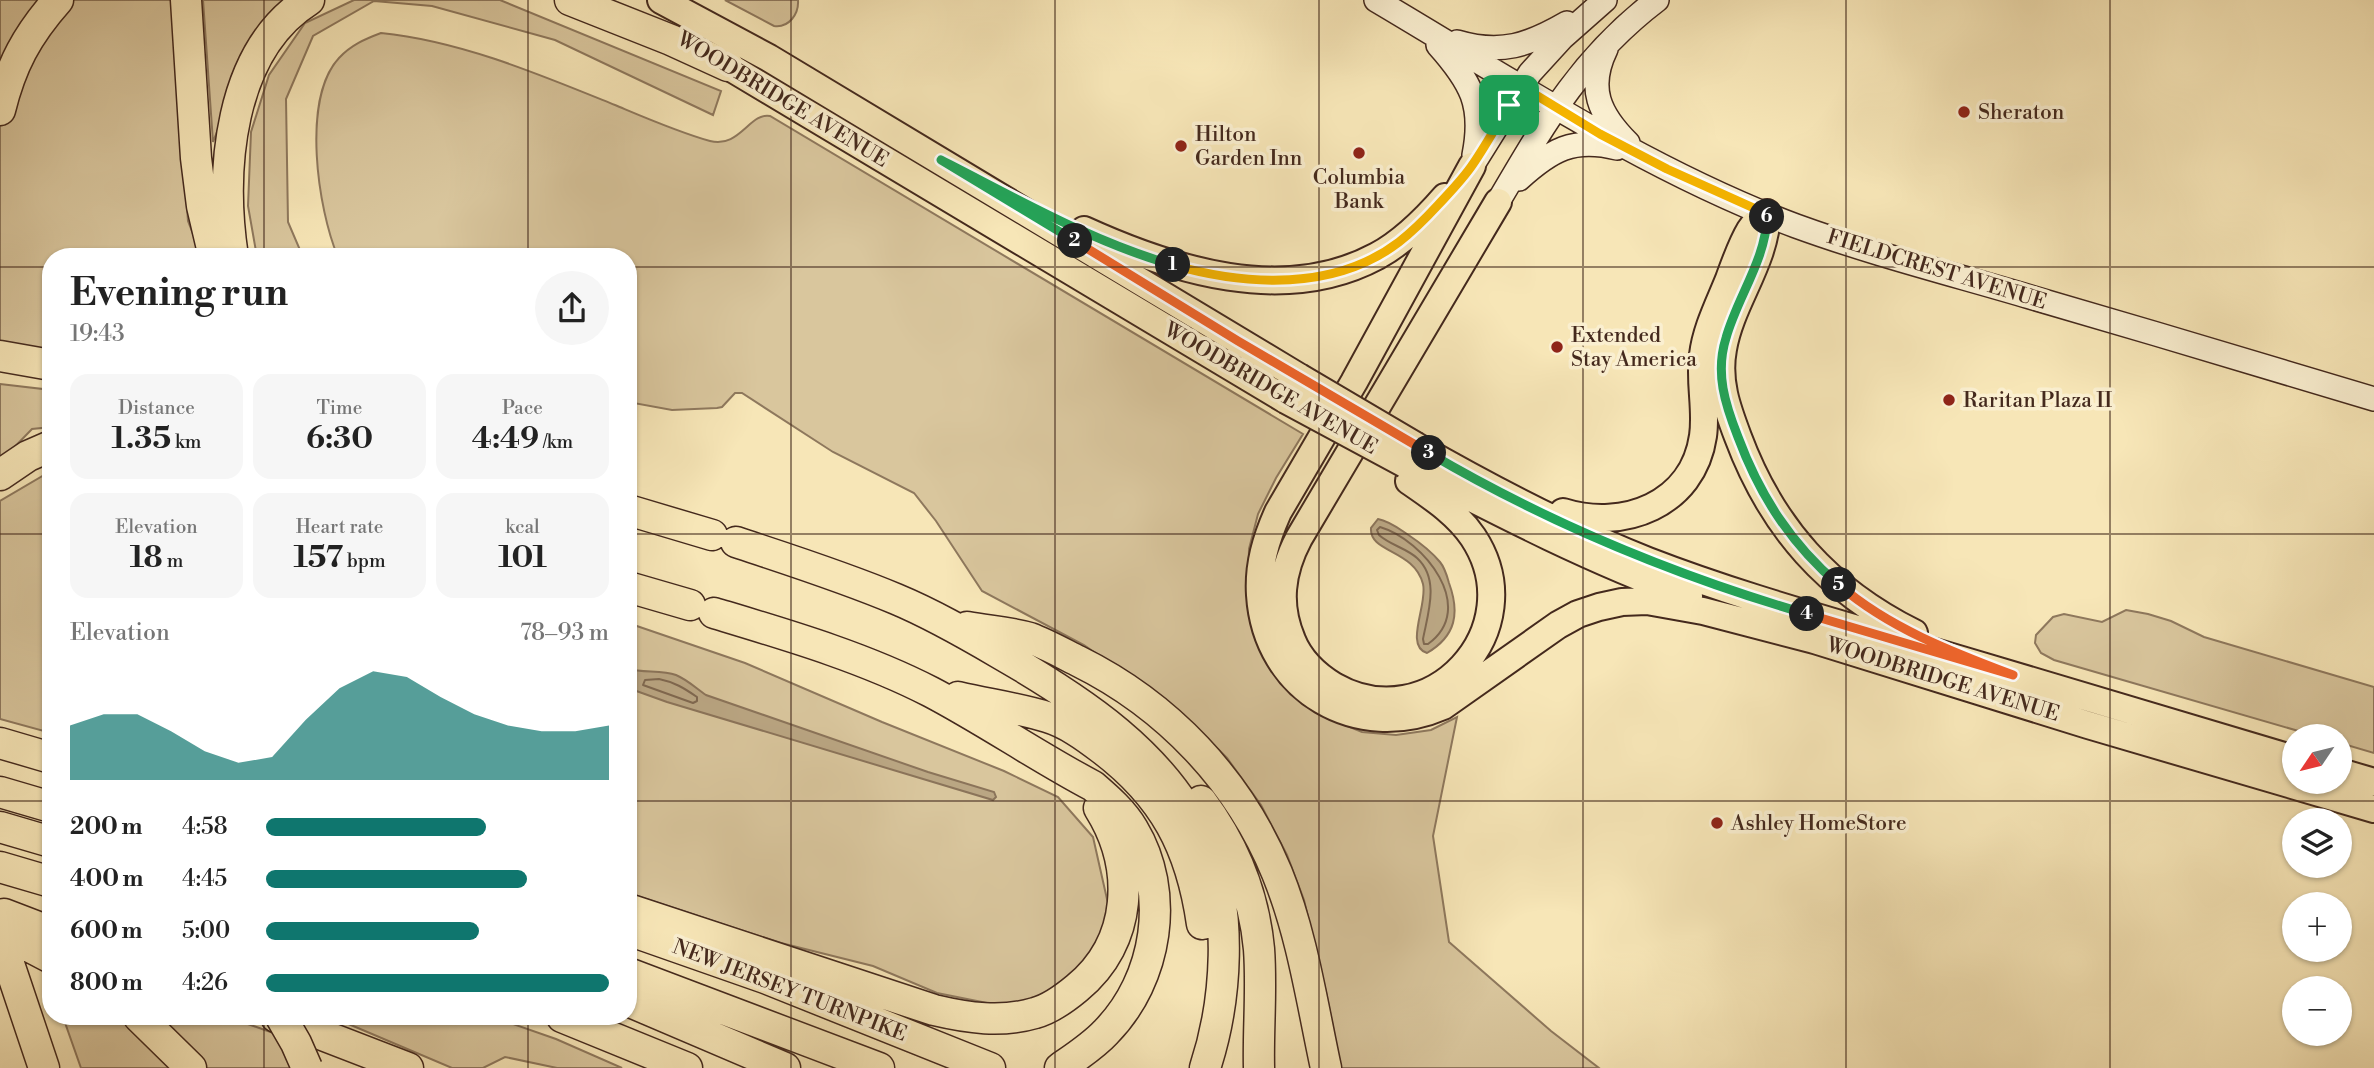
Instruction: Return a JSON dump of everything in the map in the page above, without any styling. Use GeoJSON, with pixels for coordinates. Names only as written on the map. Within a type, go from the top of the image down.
{"type":"FeatureCollection","features":[{"type":"Feature","properties":{"kind":"highway"},"geometry":{"type":"LineString","coordinates":[[0,110],[15,63],[27,39],[58,0]]}},
{"type":"Feature","properties":{"kind":"highway"},"geometry":{"type":"LineString","coordinates":[[186,0],[196,158],[202,206],[212,248]]}},
{"type":"Feature","properties":{"kind":"highway"},"geometry":{"type":"LineString","coordinates":[[232,248],[229,215],[230,171],[232,135],[240,96],[253,64],[269,39],[286,19],[309,0]]}},
{"type":"Feature","properties":{"kind":"highway"},"geometry":{"type":"LineString","coordinates":[[570,0],[728,66]]}},
{"type":"Feature","properties":{"kind":"highway"},"geometry":{"type":"LineString","coordinates":[[0,356],[42,363]]}},
{"type":"Feature","properties":{"kind":"highway"},"geometry":{"type":"LineString","coordinates":[[0,475],[42,450]]}},
{"type":"Feature","properties":{"kind":"highway"},"geometry":{"type":"LineString","coordinates":[[637,513],[857,583],[949,624],[1035,673],[1104,720],[1131,744],[1159,774],[1185,809],[1205,844],[1217,884],[1223,930],[1223,957],[1217,1015],[1205,1068]]}},
{"type":"Feature","properties":{"kind":"highway"},"geometry":{"type":"LineString","coordinates":[[637,590],[791,636],[865,663],[930,691],[1093,786],[1114,804],[1133,829],[1149,861],[1155,892],[1155,924],[1140,982],[1125,1009],[1107,1031],[1071,1060]]}},
{"type":"Feature","properties":{"kind":"highway"},"geometry":{"type":"LineString","coordinates":[[949,624],[1033,639],[1098,671],[1132,691],[1192,743],[1217,770],[1239,801],[1277,873],[1300,948],[1326,1068]]}},
{"type":"Feature","properties":{"kind":"highway"},"geometry":{"type":"LineString","coordinates":[[1035,673],[1072,684],[1106,704],[1139,731],[1190,786],[1230,847],[1254,914],[1259,949],[1259,1068]]}},
{"type":"Feature","properties":{"kind":"highway"},"geometry":{"type":"LineString","coordinates":[[930,691],[1048,717],[1068,726],[1118,761],[1145,786],[1169,820],[1184,851],[1197,890],[1203,934],[1200,1018],[1188,1068]]}},
{"type":"Feature","properties":{"kind":"highway"},"geometry":{"type":"LineString","coordinates":[[0,743],[42,755]]}},
{"type":"Feature","properties":{"kind":"highway"},"geometry":{"type":"LineString","coordinates":[[637,912],[934,1010],[968,1018],[1001,1019],[1037,1013],[1065,998],[1088,979],[1107,955],[1118,927],[1124,895],[1122,865],[1116,841],[1099,809],[1072,775]]}},
{"type":"Feature","properties":{"kind":"highway"},"geometry":{"type":"LineString","coordinates":[[0,793],[42,805]]}},
{"type":"Feature","properties":{"kind":"highway"},"geometry":{"type":"LineString","coordinates":[[0,827],[42,839]]}},
{"type":"Feature","properties":{"kind":"highway"},"geometry":{"type":"LineString","coordinates":[[0,867],[42,879]]}},
{"type":"Feature","properties":{"kind":"highway"},"geometry":{"type":"LineString","coordinates":[[0,913],[42,929]]}},
{"type":"Feature","properties":{"kind":"highway"},"geometry":{"type":"LineString","coordinates":[[0,928],[9,936],[42,953]]}},
{"type":"Feature","properties":{"kind":"highway","name":"NEW JERSEY TURNPIKE"},"geometry":{"type":"LineString","coordinates":[[637,933],[765,978],[990,1068]]}},
{"type":"Feature","properties":{"kind":"highway"},"geometry":{"type":"LineString","coordinates":[[0,937],[44,1068]]}},
{"type":"Feature","properties":{"kind":"highway"},"geometry":{"type":"LineString","coordinates":[[637,976],[879,1068]]}},
{"type":"Feature","properties":{"kind":"highway"},"geometry":{"type":"LineString","coordinates":[[637,1005],[785,1068]]}},
{"type":"Feature","properties":{"kind":"highway"},"geometry":{"type":"LineString","coordinates":[[146,1025],[191,1068]]}},
{"type":"Feature","properties":{"kind":"highway"},"geometry":{"type":"LineString","coordinates":[[284,1025],[307,1068]]}},
{"type":"Feature","properties":{"kind":"highway"},"geometry":{"type":"LineString","coordinates":[[299,1025],[408,1068]]}},
{"type":"Feature","properties":{"kind":"highway"},"geometry":{"type":"LineString","coordinates":[[582,1025],[687,1068]]}},
{"type":"Feature","properties":{"kind":"main road","name":"WOODBRIDGE AVENUE"},"geometry":{"type":"LineString","coordinates":[[611,0],[728,66],[1286,400],[1407,461],[1511,520],[1590,557],[1717,607],[1822,642],[2088,725],[2374,809]]}},
{"type":"Feature","properties":{"kind":"main road","name":"WOODBRIDGE AVENUE"},"geometry":{"type":"LineString","coordinates":[[661,0],[769,58],[1299,377],[1407,461],[1532,509],[1645,560],[1738,593],[2282,755]]}},
{"type":"Feature","properties":{"kind":"main road"},"geometry":{"type":"LineString","coordinates":[[1376,0],[1433,34],[1469,46],[1510,47],[1543,37],[1602,2]]}},
{"type":"Feature","properties":{"kind":"main road"},"geometry":{"type":"LineString","coordinates":[[1407,461],[1472,537],[1487,568],[1491,609],[1478,646],[1463,667],[1449,679],[1435,688],[1409,698],[1374,700],[1349,693],[1326,681],[1293,644],[1284,617],[1282,600],[1284,577],[1298,538],[1555,107],[1581,71],[1610,40],[1657,0]]}},
{"type":"Feature","properties":{"kind":"main road"},"geometry":{"type":"LineString","coordinates":[[1602,2],[1550,50],[1521,86],[1472,166],[1361,370],[1278,512],[1269,532],[1260,575],[1261,605],[1268,635],[1281,661],[1300,684],[1332,706],[1362,717],[1394,719],[1423,714],[1443,706],[1558,625],[1588,610],[1611,604],[1634,601],[1670,604],[1822,642]]}},
{"type":"Feature","properties":{"kind":"main road"},"geometry":{"type":"LineString","coordinates":[[941,160],[1061,220],[1153,259],[1210,274],[1280,280],[1332,274],[1378,256],[1400,242],[1419,225],[1472,166],[1478,129],[1477,106],[1471,88],[1459,68],[1437,43],[1406,18]]}},
{"type":"Feature","properties":{"kind":"main road","name":"FIELDCREST AVENUE"},"geometry":{"type":"LineString","coordinates":[[1433,34],[1644,157],[1693,182],[1797,226],[1884,255],[2374,399]]}},
{"type":"Feature","properties":{"kind":"main road"},"geometry":{"type":"LineString","coordinates":[[1610,40],[1598,70],[1596,87],[1599,102],[1613,127],[1644,157]]}},
{"type":"Feature","properties":{"kind":"main road"},"geometry":{"type":"LineString","coordinates":[[1498,202],[1517,180],[1537,163],[1555,151],[1569,146],[1609,146],[1644,157]]}},
{"type":"Feature","properties":{"kind":"main road"},"geometry":{"type":"LineString","coordinates":[[1407,461],[1511,492],[1574,515],[1598,519],[1619,518],[1647,509],[1663,500],[1684,480],[1699,454],[1704,425],[1702,366],[1707,332],[1744,241],[1753,226],[1767,214]]}},
{"type":"Feature","properties":{"kind":"main road"},"geometry":{"type":"LineString","coordinates":[[1767,214],[1764,240],[1726,336],[1721,369],[1724,400],[1746,460],[1760,489],[1780,522],[1803,550],[1836,583],[1859,601],[1922,637],[2013,675]]}},
{"type":"Feature","properties":{"kind":"main road"},"geometry":{"type":"LineString","coordinates":[[2352,776],[2374,782]]}},
{"type":"Feature","properties":{"kind":"shaded area"},"geometry":{"type":"Polygon","coordinates":[[[0,0],[172,0],[188,221],[198,248],[42,248],[42,354],[0,348],[0,0]]]}},
{"type":"Feature","properties":{"kind":"shaded area"},"geometry":{"type":"Polygon","coordinates":[[[203,0],[292,0],[252,42],[213,142],[203,0]]]}},
{"type":"Feature","properties":{"kind":"shaded area"},"geometry":{"type":"Polygon","coordinates":[[[354,0],[500,0],[721,91],[713,115],[555,40],[432,6],[374,1],[313,36],[286,99],[288,222],[299,248],[255,248],[248,206],[251,132],[269,75],[305,23],[354,0]]]}},
{"type":"Feature","properties":{"kind":"shaded area"},"geometry":{"type":"Polygon","coordinates":[[[725,0],[798,0],[798,5],[792,19],[784,25],[774,26],[725,0]]]}},
{"type":"Feature","properties":{"kind":"shaded area"},"geometry":{"type":"Polygon","coordinates":[[[381,33],[471,51],[710,141],[729,140],[756,119],[770,116],[1303,434],[1258,514],[1249,549],[1248,600],[1259,648],[1287,688],[1320,715],[1362,732],[1396,735],[1431,730],[1457,717],[1433,836],[1449,942],[1551,1031],[1599,1068],[1341,1068],[1304,900],[1287,855],[1261,805],[1227,758],[1183,714],[1084,645],[982,591],[936,521],[914,493],[833,452],[742,393],[735,393],[722,407],[717,408],[672,410],[637,404],[637,248],[335,248],[324,212],[317,155],[320,100],[327,76],[339,58],[359,43],[381,33]]]}},
{"type":"Feature","properties":{"kind":"shaded area"},"geometry":{"type":"Polygon","coordinates":[[[0,384],[42,389],[42,428],[32,429],[0,462],[0,384]]]}},
{"type":"Feature","properties":{"kind":"shaded area"},"geometry":{"type":"Polygon","coordinates":[[[42,476],[42,731],[0,719],[0,501],[42,476]]]}},
{"type":"Feature","properties":{"kind":"shaded area"},"geometry":{"type":"Polygon","coordinates":[[[2126,610],[2148,614],[2171,621],[2204,637],[2374,687],[2374,753],[2352,747],[2352,724],[2282,724],[2282,726],[2054,660],[2041,653],[2035,643],[2036,635],[2053,617],[2064,614],[2102,622],[2126,610]]]}},
{"type":"Feature","properties":{"kind":"shaded area"},"geometry":{"type":"Polygon","coordinates":[[[637,626],[745,663],[1004,771],[1058,797],[1093,837],[1109,908],[1096,951],[1059,990],[1007,1007],[937,993],[873,966],[781,943],[637,896],[637,626]]]}},
{"type":"Feature","properties":{"kind":"shaded area"},"geometry":{"type":"Polygon","coordinates":[[[66,1025],[128,1025],[174,1068],[81,1068],[66,1025]]]}},
{"type":"Feature","properties":{"kind":"shaded area"},"geometry":{"type":"Polygon","coordinates":[[[160,1025],[251,1025],[282,1036],[291,1068],[202,1068],[160,1025]]]}},
{"type":"Feature","properties":{"kind":"shaded area"},"geometry":{"type":"Polygon","coordinates":[[[351,1025],[516,1025],[622,1068],[557,1068],[505,1057],[483,1068],[452,1068],[351,1025]]]}},
{"type":"Feature","properties":{"kind":"water"},"geometry":{"type":"Polygon","coordinates":[[[1378,519],[1393,525],[1420,543],[1442,564],[1446,572],[1454,604],[1453,623],[1444,639],[1427,653],[1420,649],[1417,642],[1423,584],[1411,564],[1372,536],[1371,528],[1378,519]]]}},
{"type":"Feature","properties":{"kind":"water"},"geometry":{"type":"Polygon","coordinates":[[[637,670],[676,675],[706,695],[928,772],[994,792],[996,797],[993,800],[637,691],[637,670]]]}},
{"type":"Feature","properties":{"kind":"place","name":"Sheraton"},"geometry":{"type":"Point","coordinates":[1964,112]}},
{"type":"Feature","properties":{"kind":"place","name":"Hilton Garden Inn"},"geometry":{"type":"Point","coordinates":[1181,146]}},
{"type":"Feature","properties":{"kind":"place","name":"Columbia Bank"},"geometry":{"type":"Point","coordinates":[1359,153]}},
{"type":"Feature","properties":{"kind":"place","name":"Extended Stay America"},"geometry":{"type":"Point","coordinates":[1557,347]}},
{"type":"Feature","properties":{"kind":"place","name":"Raritan Plaza II"},"geometry":{"type":"Point","coordinates":[1949,400]}},
{"type":"Feature","properties":{"kind":"place","name":"Ashley HomeStore"},"geometry":{"type":"Point","coordinates":[1717,823]}},
{"type":"Feature","properties":{"kind":"route"},"geometry":{"type":"LineString","coordinates":[[1521,86],[1600,134],[1667,169],[1767,214],[1764,240],[1726,336],[1721,369],[1724,400],[1746,460],[1760,489],[1784,528],[1803,550],[1836,583],[1859,601],[1922,637],[1969,659],[2013,675],[1715,586],[1645,560],[1554,520],[1486,486],[1416,446],[941,160],[1061,220],[1161,262],[1240,278],[1306,279],[1356,266],[1400,242],[1443,200],[1472,166],[1509,105],[1521,86]]}}]}
